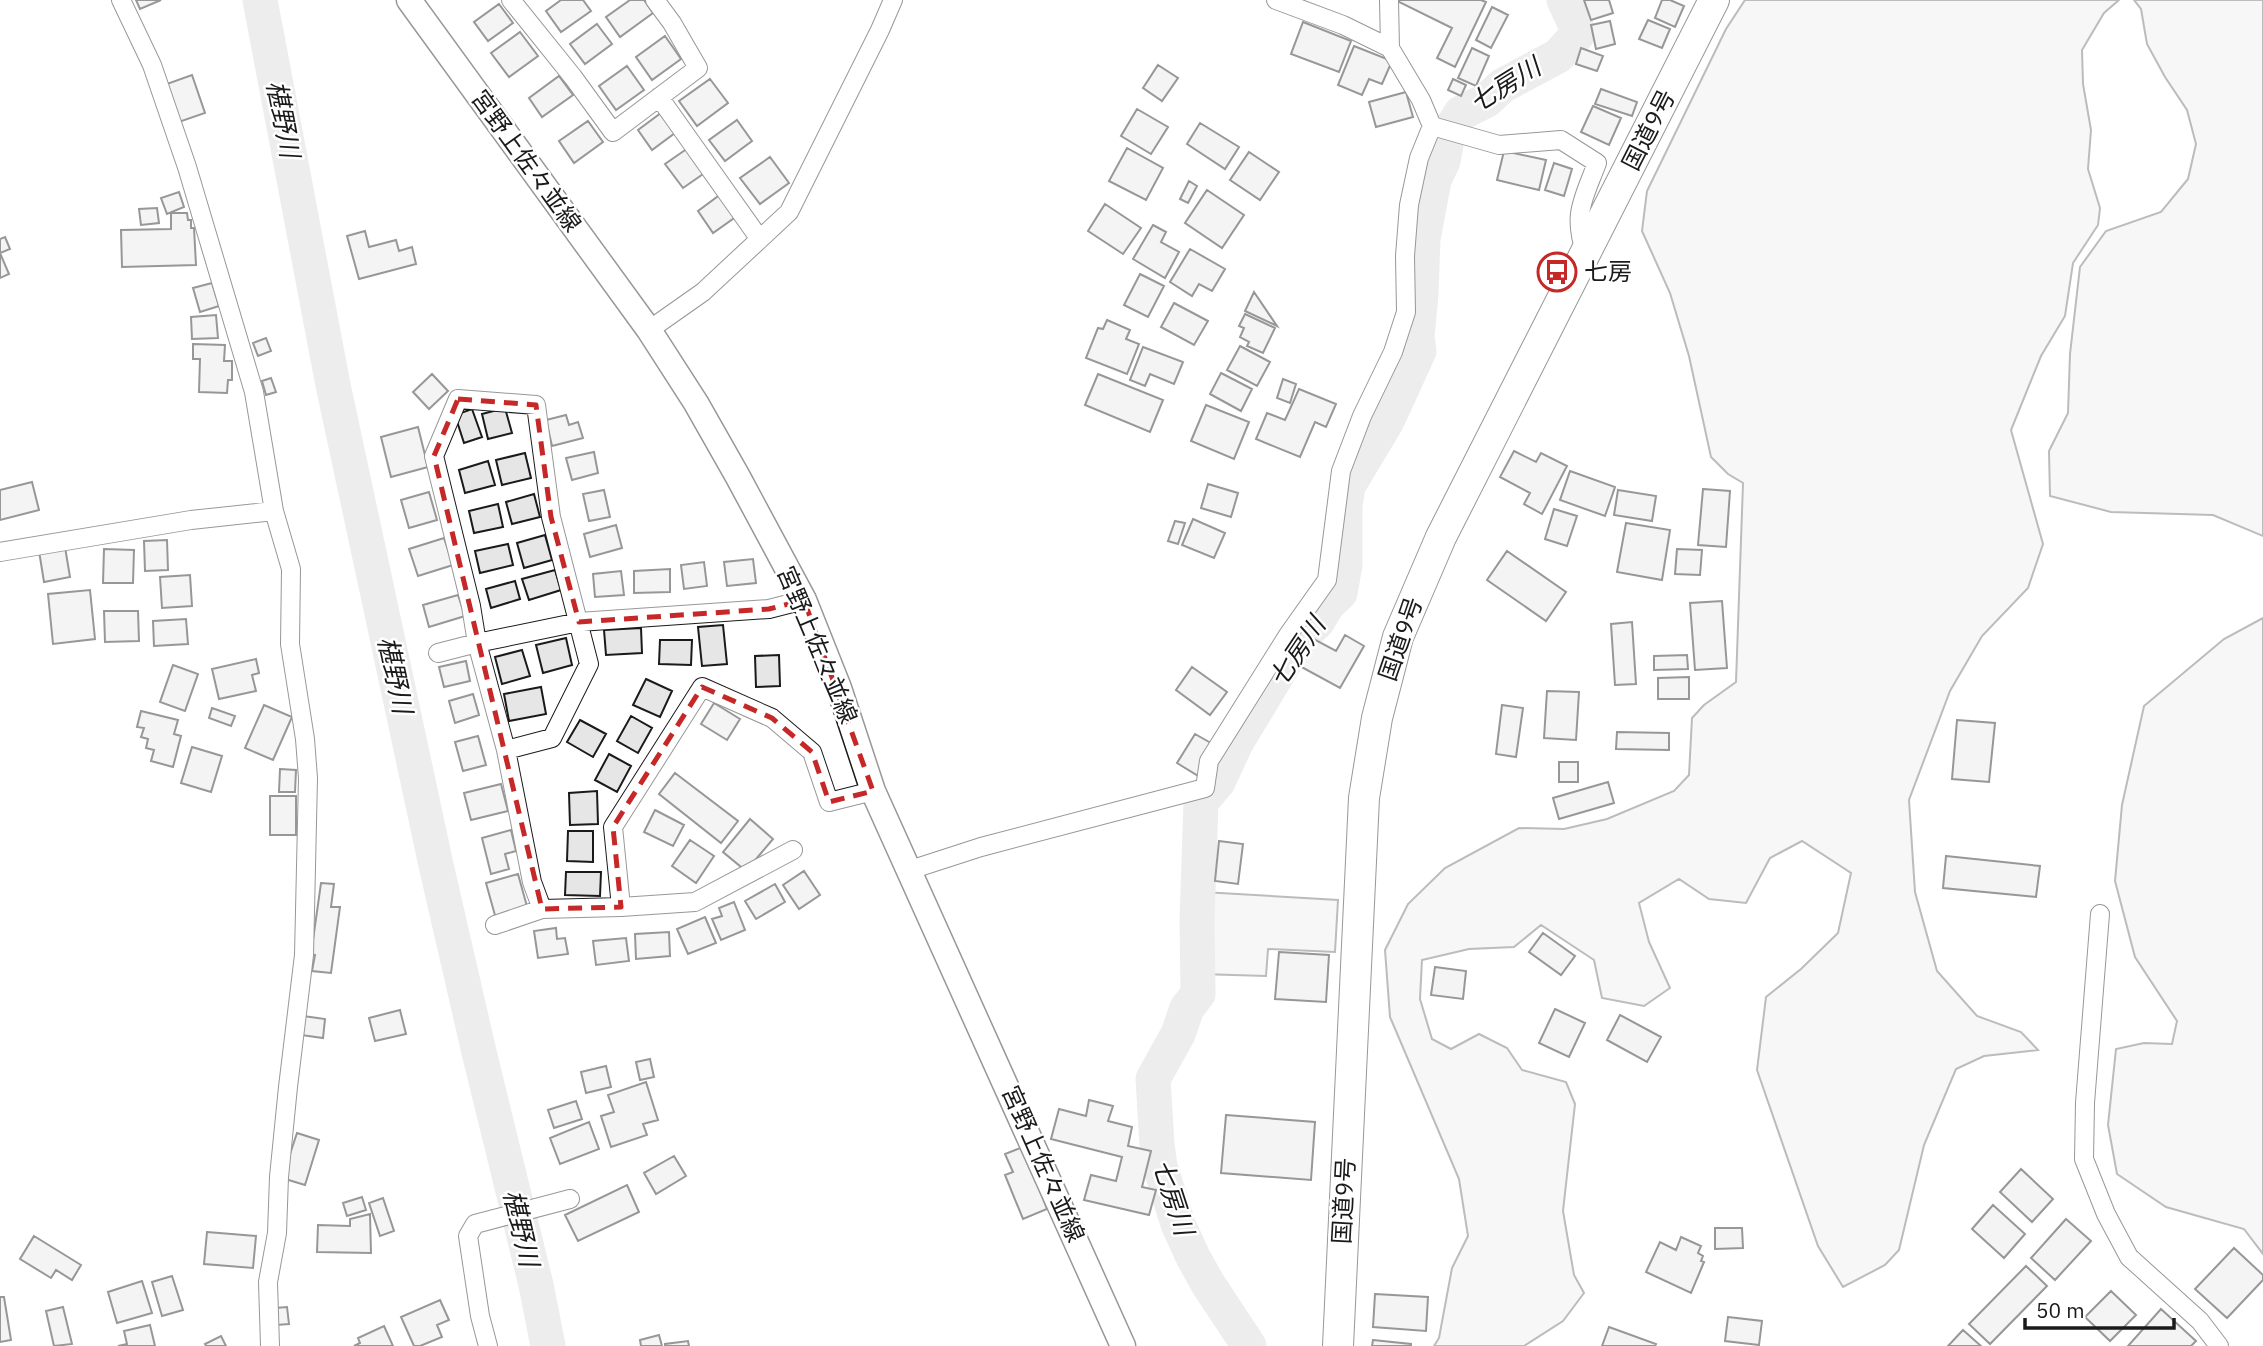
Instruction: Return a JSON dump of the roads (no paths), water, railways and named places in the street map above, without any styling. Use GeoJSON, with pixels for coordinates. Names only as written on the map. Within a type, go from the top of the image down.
{"type":"FeatureCollection","features":[{"type":"Feature","properties":{"kind":"highway","name":"国道9号"},"geometry":{"type":"LineString","coordinates":[[1338,1346],[1364,798],[1377,718],[1398,637],[1441,537],[1714,0]]}},
{"type":"Feature","properties":{"kind":"main road","name":"宮野上佐々並線"},"geometry":{"type":"LineString","coordinates":[[409,0],[649,330],[726,456],[804,600],[839,688],[873,791],[1123,1346]]}},
{"type":"Feature","properties":{"kind":"street"},"geometry":{"type":"LineString","coordinates":[[121,0],[152,65],[191,180],[254,392],[274,511],[291,569],[290,644],[305,738],[308,778],[304,955],[279,1177],[277,1233],[268,1282],[270,1346]]}},
{"type":"Feature","properties":{"kind":"street"},"geometry":{"type":"LineString","coordinates":[[511,0],[613,132],[698,68],[655,0]]}},
{"type":"Feature","properties":{"kind":"street"},"geometry":{"type":"LineString","coordinates":[[649,330],[703,292],[789,212],[893,0]]}},
{"type":"Feature","properties":{"kind":"street"},"geometry":{"type":"LineString","coordinates":[[1276,0],[1343,25],[1390,48]]}},
{"type":"Feature","properties":{"kind":"street"},"geometry":{"type":"LineString","coordinates":[[910,870],[981,847],[1205,788],[1209,761],[1287,635],[1328,580],[1341,471],[1393,352],[1406,312],[1405,256],[1409,205],[1419,158],[1432,126],[1421,100],[1390,48],[1390,0]]}},
{"type":"Feature","properties":{"kind":"street"},"geometry":{"type":"LineString","coordinates":[[659,97],[759,238]]}},
{"type":"Feature","properties":{"kind":"street"},"geometry":{"type":"LineString","coordinates":[[1432,126],[1499,145],[1561,140],[1597,163],[1578,213],[1580,236],[1586,254]]}},
{"type":"Feature","properties":{"kind":"street"},"geometry":{"type":"LineString","coordinates":[[506,750],[552,738],[589,664],[551,517],[536,405],[458,399],[434,456],[471,606],[477,642],[506,750],[533,882],[542,909]]}},
{"type":"Feature","properties":{"kind":"street"},"geometry":{"type":"LineString","coordinates":[[0,552],[191,520],[274,511]]}},
{"type":"Feature","properties":{"kind":"street"},"geometry":{"type":"LineString","coordinates":[[438,653],[477,642],[579,622],[769,609],[804,600]]}},
{"type":"Feature","properties":{"kind":"street"},"geometry":{"type":"LineString","coordinates":[[621,907],[613,827],[702,687],[772,718],[812,752],[829,802],[873,791]]}},
{"type":"Feature","properties":{"kind":"street"},"geometry":{"type":"LineString","coordinates":[[495,925],[542,909],[695,902],[793,850]]}},
{"type":"Feature","properties":{"kind":"street"},"geometry":{"type":"LineString","coordinates":[[2100,914],[2085,1103],[2084,1159],[2106,1214],[2129,1256],[2200,1321],[2220,1346]]}},
{"type":"Feature","properties":{"kind":"street"},"geometry":{"type":"LineString","coordinates":[[488,1346],[480,1316],[468,1236],[475,1224],[570,1199]]}},
{"type":"Feature","properties":{"kind":"waterway","name":"椹野川"},"geometry":{"type":"LineString","coordinates":[[260,0],[333,385],[436,865],[536,1285],[548,1346]]}},
{"type":"Feature","properties":{"kind":"waterway","name":"七房川"},"geometry":{"type":"LineString","coordinates":[[1249,1346],[1193,1257],[1178,1224],[1160,1166],[1157,1145],[1153,1079],[1178,1034],[1187,1008],[1198,994],[1197,920],[1201,802],[1218,782],[1236,743],[1298,640],[1318,621],[1328,604],[1340,593],[1345,565],[1345,506],[1348,486],[1387,421],[1419,351],[1417,337],[1423,239],[1434,180],[1443,161],[1448,134],[1461,113],[1487,100],[1502,86],[1558,56],[1577,35],[1576,26],[1564,0]]}},
{"type":"Feature","properties":{"kind":"place","name":"七房"},"geometry":{"type":"Point","coordinates":[1557,272]}}]}
